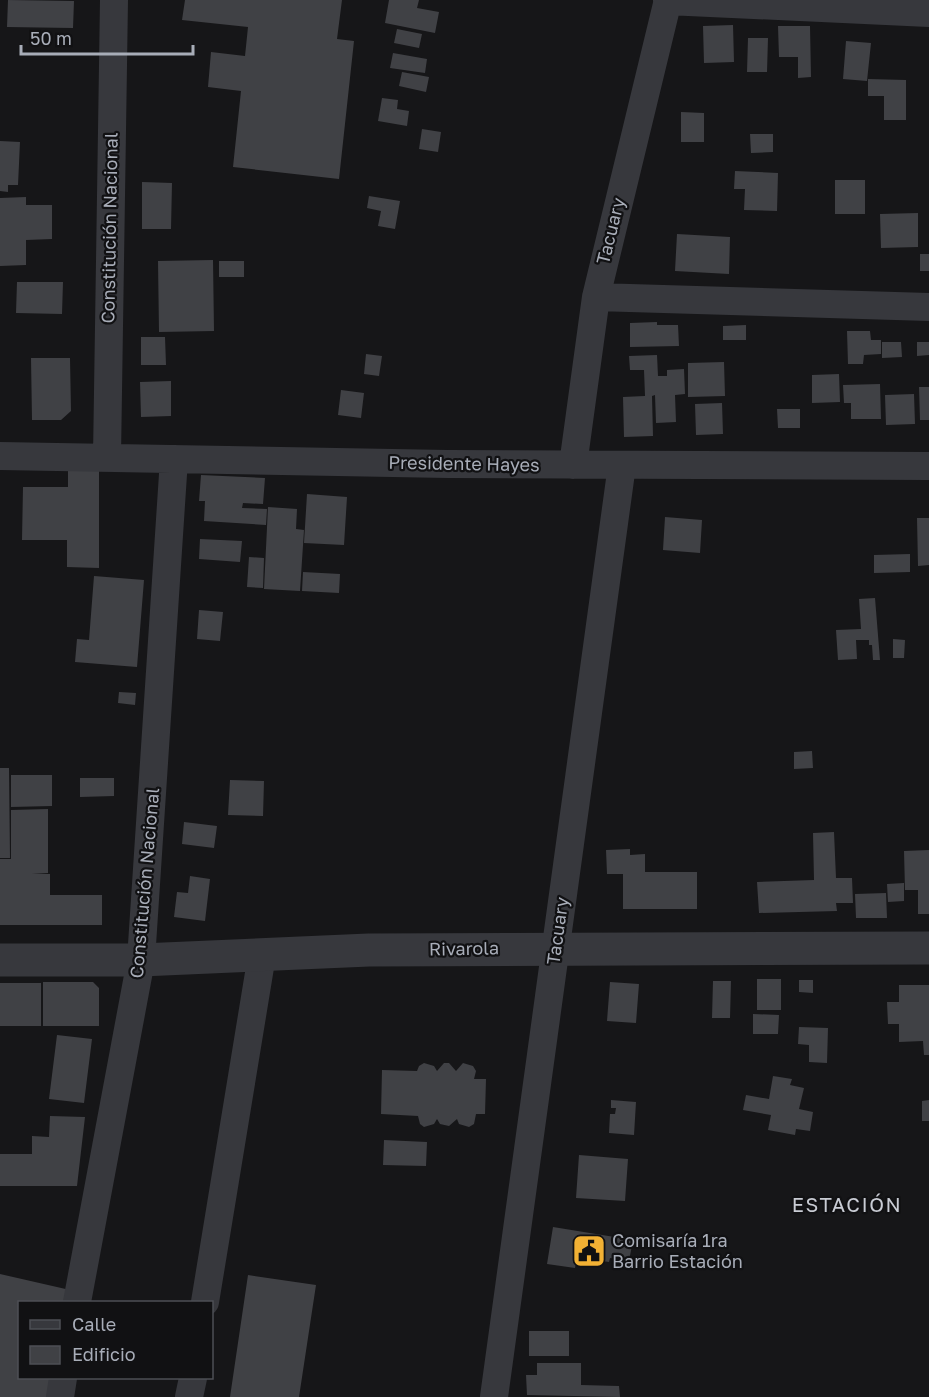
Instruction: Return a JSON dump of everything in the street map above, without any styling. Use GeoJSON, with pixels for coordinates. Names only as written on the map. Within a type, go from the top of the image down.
{"type":"FeatureCollection","features":[{"type":"Feature","properties":{"kind":"street","name":"Constitución Nacional"},"geometry":{"type":"LineString","coordinates":[[107,457],[114,0]]}},
{"type":"Feature","properties":{"kind":"street"},"geometry":{"type":"LineString","coordinates":[[667,0],[929,13]]}},
{"type":"Feature","properties":{"kind":"street","name":"Tacuary"},"geometry":{"type":"LineString","coordinates":[[573,465],[596,297],[667,0]]}},
{"type":"Feature","properties":{"kind":"street"},"geometry":{"type":"LineString","coordinates":[[596,297],[929,307]]}},
{"type":"Feature","properties":{"kind":"street","name":"Presidente Hayes"},"geometry":{"type":"LineString","coordinates":[[0,456],[573,465],[929,466]]}},
{"type":"Feature","properties":{"kind":"street","name":"Constitución Nacional"},"geometry":{"type":"LineString","coordinates":[[77,1301],[141,960],[174,459]]}},
{"type":"Feature","properties":{"kind":"street","name":"Tacuary"},"geometry":{"type":"LineString","coordinates":[[494,1397],[622,465]]}},
{"type":"Feature","properties":{"kind":"street","name":"Rivarola"},"geometry":{"type":"LineString","coordinates":[[0,960],[141,960],[369,950],[929,948]]}},
{"type":"Feature","properties":{"kind":"street"},"geometry":{"type":"LineString","coordinates":[[205,1301],[262,955]]}},
{"type":"Feature","properties":{"kind":"street"},"geometry":{"type":"LineString","coordinates":[[60,1397],[63,1379]]}},
{"type":"Feature","properties":{"kind":"street"},"geometry":{"type":"LineString","coordinates":[[189,1397],[193,1379]]}},
{"type":"Feature","properties":{"kind":"building"},"geometry":{"type":"Polygon","coordinates":[[[8,0],[74,1],[73,28],[7,27],[8,0]]]}},
{"type":"Feature","properties":{"kind":"building"},"geometry":{"type":"Polygon","coordinates":[[[185,0],[342,0],[337,39],[354,41],[339,179],[233,167],[241,91],[208,87],[211,52],[245,56],[248,27],[182,20],[185,0]]]}},
{"type":"Feature","properties":{"kind":"building"},"geometry":{"type":"Polygon","coordinates":[[[389,0],[419,0],[417,8],[439,12],[435,33],[385,23],[389,0]]]}},
{"type":"Feature","properties":{"kind":"building"},"geometry":{"type":"Polygon","coordinates":[[[733,25],[734,62],[704,63],[703,26],[733,25]]]}},
{"type":"Feature","properties":{"kind":"building"},"geometry":{"type":"Polygon","coordinates":[[[778,26],[810,26],[811,77],[798,78],[798,57],[779,57],[778,26]]]}},
{"type":"Feature","properties":{"kind":"building"},"geometry":{"type":"Polygon","coordinates":[[[397,29],[422,34],[419,48],[394,43],[397,29]]]}},
{"type":"Feature","properties":{"kind":"building"},"geometry":{"type":"Polygon","coordinates":[[[748,38],[768,38],[767,72],[747,72],[748,38]]]}},
{"type":"Feature","properties":{"kind":"building"},"geometry":{"type":"Polygon","coordinates":[[[846,41],[871,43],[867,81],[843,79],[846,41]]]}},
{"type":"Feature","properties":{"kind":"building"},"geometry":{"type":"Polygon","coordinates":[[[393,53],[427,59],[425,73],[390,68],[393,53]]]}},
{"type":"Feature","properties":{"kind":"building"},"geometry":{"type":"Polygon","coordinates":[[[402,72],[429,77],[426,92],[399,86],[402,72]]]}},
{"type":"Feature","properties":{"kind":"building"},"geometry":{"type":"Polygon","coordinates":[[[868,79],[906,80],[906,120],[884,120],[884,96],[868,96],[868,79]]]}},
{"type":"Feature","properties":{"kind":"building"},"geometry":{"type":"Polygon","coordinates":[[[382,98],[398,100],[397,109],[409,111],[407,126],[378,121],[382,98]]]}},
{"type":"Feature","properties":{"kind":"building"},"geometry":{"type":"Polygon","coordinates":[[[681,112],[704,113],[704,142],[681,142],[681,112]]]}},
{"type":"Feature","properties":{"kind":"building"},"geometry":{"type":"Polygon","coordinates":[[[422,129],[441,132],[438,152],[419,149],[422,129]]]}},
{"type":"Feature","properties":{"kind":"building"},"geometry":{"type":"Polygon","coordinates":[[[750,134],[773,134],[773,152],[751,153],[750,134]]]}},
{"type":"Feature","properties":{"kind":"building"},"geometry":{"type":"Polygon","coordinates":[[[0,141],[20,142],[18,185],[8,185],[8,192],[0,191],[0,141]]]}},
{"type":"Feature","properties":{"kind":"building"},"geometry":{"type":"Polygon","coordinates":[[[735,171],[778,173],[777,211],[744,210],[745,189],[734,189],[735,171]]]}},
{"type":"Feature","properties":{"kind":"building"},"geometry":{"type":"Polygon","coordinates":[[[835,180],[865,180],[865,214],[835,214],[835,180]]]}},
{"type":"Feature","properties":{"kind":"building"},"geometry":{"type":"Polygon","coordinates":[[[142,182],[172,183],[171,229],[142,229],[142,182]]]}},
{"type":"Feature","properties":{"kind":"building"},"geometry":{"type":"Polygon","coordinates":[[[369,196],[400,201],[395,229],[378,226],[381,211],[367,208],[369,196]]]}},
{"type":"Feature","properties":{"kind":"building"},"geometry":{"type":"Polygon","coordinates":[[[26,197],[26,205],[52,205],[52,239],[26,240],[26,265],[0,266],[0,198],[26,197]]]}},
{"type":"Feature","properties":{"kind":"building"},"geometry":{"type":"Polygon","coordinates":[[[918,213],[918,247],[881,248],[880,214],[918,213]]]}},
{"type":"Feature","properties":{"kind":"building"},"geometry":{"type":"Polygon","coordinates":[[[677,234],[730,237],[729,274],[675,271],[677,234]]]}},
{"type":"Feature","properties":{"kind":"building"},"geometry":{"type":"Polygon","coordinates":[[[920,254],[929,254],[929,271],[920,271],[920,254]]]}},
{"type":"Feature","properties":{"kind":"building"},"geometry":{"type":"Polygon","coordinates":[[[213,260],[214,331],[159,332],[158,261],[213,260]]]}},
{"type":"Feature","properties":{"kind":"building"},"geometry":{"type":"Polygon","coordinates":[[[219,261],[244,261],[244,277],[219,277],[219,261]]]}},
{"type":"Feature","properties":{"kind":"building"},"geometry":{"type":"Polygon","coordinates":[[[17,282],[63,282],[62,314],[16,313],[17,282]]]}},
{"type":"Feature","properties":{"kind":"building"},"geometry":{"type":"Polygon","coordinates":[[[657,322],[657,325],[678,325],[679,346],[630,347],[630,323],[657,322]]]}},
{"type":"Feature","properties":{"kind":"building"},"geometry":{"type":"Polygon","coordinates":[[[746,325],[746,340],[723,340],[723,326],[746,325]]]}},
{"type":"Feature","properties":{"kind":"building"},"geometry":{"type":"Polygon","coordinates":[[[847,331],[870,331],[871,340],[881,340],[881,354],[864,355],[863,364],[848,364],[847,331]]]}},
{"type":"Feature","properties":{"kind":"building"},"geometry":{"type":"Polygon","coordinates":[[[141,337],[165,337],[166,365],[141,365],[141,337]]]}},
{"type":"Feature","properties":{"kind":"building"},"geometry":{"type":"Polygon","coordinates":[[[882,342],[901,342],[902,357],[882,358],[882,342]]]}},
{"type":"Feature","properties":{"kind":"building"},"geometry":{"type":"Polygon","coordinates":[[[917,342],[929,342],[929,355],[917,356],[917,342]]]}},
{"type":"Feature","properties":{"kind":"building"},"geometry":{"type":"Polygon","coordinates":[[[366,354],[382,356],[379,376],[364,374],[366,354]]]}},
{"type":"Feature","properties":{"kind":"building"},"geometry":{"type":"Polygon","coordinates":[[[657,355],[658,376],[667,376],[667,370],[684,369],[685,394],[675,395],[676,422],[656,423],[655,395],[652,396],[653,436],[624,437],[623,397],[645,396],[644,370],[630,370],[629,356],[657,355]]]}},
{"type":"Feature","properties":{"kind":"building"},"geometry":{"type":"Polygon","coordinates":[[[31,358],[70,358],[71,411],[61,420],[32,420],[31,358]]]}},
{"type":"Feature","properties":{"kind":"building"},"geometry":{"type":"Polygon","coordinates":[[[724,362],[725,396],[688,397],[688,363],[724,362]]]}},
{"type":"Feature","properties":{"kind":"building"},"geometry":{"type":"Polygon","coordinates":[[[839,374],[840,402],[812,403],[812,375],[839,374]]]}},
{"type":"Feature","properties":{"kind":"building"},"geometry":{"type":"Polygon","coordinates":[[[171,381],[171,416],[141,417],[140,382],[171,381]]]}},
{"type":"Feature","properties":{"kind":"building"},"geometry":{"type":"Polygon","coordinates":[[[880,384],[881,419],[851,419],[851,403],[844,403],[843,385],[880,384]]]}},
{"type":"Feature","properties":{"kind":"building"},"geometry":{"type":"Polygon","coordinates":[[[919,387],[929,387],[929,420],[920,420],[919,387]]]}},
{"type":"Feature","properties":{"kind":"building"},"geometry":{"type":"Polygon","coordinates":[[[341,390],[364,393],[361,418],[338,415],[341,390]]]}},
{"type":"Feature","properties":{"kind":"building"},"geometry":{"type":"Polygon","coordinates":[[[914,394],[915,424],[886,425],[885,395],[914,394]]]}},
{"type":"Feature","properties":{"kind":"building"},"geometry":{"type":"Polygon","coordinates":[[[722,403],[723,434],[696,435],[695,404],[722,403]]]}},
{"type":"Feature","properties":{"kind":"building"},"geometry":{"type":"Polygon","coordinates":[[[777,409],[800,409],[800,428],[778,428],[777,409]]]}},
{"type":"Feature","properties":{"kind":"building"},"geometry":{"type":"Polygon","coordinates":[[[68,468],[99,469],[99,568],[67,567],[67,540],[22,540],[23,487],[68,487],[68,468]]]}},
{"type":"Feature","properties":{"kind":"building"},"geometry":{"type":"Polygon","coordinates":[[[201,475],[265,478],[263,504],[243,503],[242,508],[267,509],[266,525],[204,521],[205,501],[199,501],[201,475]]]}},
{"type":"Feature","properties":{"kind":"building"},"geometry":{"type":"Polygon","coordinates":[[[307,494],[347,497],[344,545],[304,543],[307,494]]]}},
{"type":"Feature","properties":{"kind":"building"},"geometry":{"type":"Polygon","coordinates":[[[268,507],[297,509],[296,529],[304,530],[300,591],[264,589],[268,507]]]}},
{"type":"Feature","properties":{"kind":"building"},"geometry":{"type":"Polygon","coordinates":[[[665,517],[702,520],[700,553],[663,550],[665,517]]]}},
{"type":"Feature","properties":{"kind":"building"},"geometry":{"type":"Polygon","coordinates":[[[917,518],[929,518],[929,565],[918,566],[917,518]]]}},
{"type":"Feature","properties":{"kind":"building"},"geometry":{"type":"Polygon","coordinates":[[[200,539],[242,541],[240,562],[199,559],[200,539]]]}},
{"type":"Feature","properties":{"kind":"building"},"geometry":{"type":"Polygon","coordinates":[[[910,554],[910,572],[874,573],[874,555],[910,554]]]}},
{"type":"Feature","properties":{"kind":"building"},"geometry":{"type":"Polygon","coordinates":[[[249,557],[264,558],[263,588],[247,587],[249,557]]]}},
{"type":"Feature","properties":{"kind":"building"},"geometry":{"type":"Polygon","coordinates":[[[303,572],[340,574],[339,593],[302,591],[303,572]]]}},
{"type":"Feature","properties":{"kind":"building"},"geometry":{"type":"Polygon","coordinates":[[[94,576],[144,580],[137,667],[75,662],[77,639],[89,640],[94,576]]]}},
{"type":"Feature","properties":{"kind":"building"},"geometry":{"type":"Polygon","coordinates":[[[875,598],[880,660],[873,660],[872,645],[869,645],[869,640],[856,640],[857,659],[838,660],[836,630],[861,629],[859,599],[875,598]]]}},
{"type":"Feature","properties":{"kind":"building"},"geometry":{"type":"Polygon","coordinates":[[[199,610],[223,612],[220,641],[197,639],[199,610]]]}},
{"type":"Feature","properties":{"kind":"building"},"geometry":{"type":"Polygon","coordinates":[[[893,639],[905,640],[904,658],[893,658],[893,639]]]}},
{"type":"Feature","properties":{"kind":"building"},"geometry":{"type":"Polygon","coordinates":[[[119,692],[136,693],[135,705],[118,703],[119,692]]]}},
{"type":"Feature","properties":{"kind":"building"},"geometry":{"type":"Polygon","coordinates":[[[812,751],[813,768],[794,769],[794,752],[812,751]]]}},
{"type":"Feature","properties":{"kind":"building"},"geometry":{"type":"Polygon","coordinates":[[[0,768],[9,768],[10,858],[0,858],[0,768]]]}},
{"type":"Feature","properties":{"kind":"building"},"geometry":{"type":"Polygon","coordinates":[[[11,775],[52,775],[52,806],[11,807],[11,775]]]}},
{"type":"Feature","properties":{"kind":"building"},"geometry":{"type":"Polygon","coordinates":[[[80,778],[114,778],[114,796],[80,797],[80,778]]]}},
{"type":"Feature","properties":{"kind":"building"},"geometry":{"type":"Polygon","coordinates":[[[230,780],[264,781],[263,816],[228,815],[230,780]]]}},
{"type":"Feature","properties":{"kind":"building"},"geometry":{"type":"Polygon","coordinates":[[[48,809],[48,873],[32,874],[50,874],[50,895],[102,895],[102,925],[0,925],[0,859],[11,859],[11,810],[48,809]]]}},
{"type":"Feature","properties":{"kind":"building"},"geometry":{"type":"Polygon","coordinates":[[[184,822],[217,826],[214,848],[182,844],[184,822]]]}},
{"type":"Feature","properties":{"kind":"building"},"geometry":{"type":"Polygon","coordinates":[[[834,832],[836,878],[852,878],[853,903],[836,903],[837,911],[759,913],[757,882],[814,880],[813,833],[834,832]]]}},
{"type":"Feature","properties":{"kind":"building"},"geometry":{"type":"Polygon","coordinates":[[[630,849],[630,855],[645,854],[645,872],[697,872],[697,909],[623,909],[623,874],[607,874],[606,850],[630,849]]]}},
{"type":"Feature","properties":{"kind":"building"},"geometry":{"type":"Polygon","coordinates":[[[929,850],[929,914],[918,914],[918,890],[905,890],[904,851],[929,850]]]}},
{"type":"Feature","properties":{"kind":"building"},"geometry":{"type":"Polygon","coordinates":[[[190,876],[210,879],[205,921],[174,917],[177,892],[188,893],[190,876]]]}},
{"type":"Feature","properties":{"kind":"building"},"geometry":{"type":"Polygon","coordinates":[[[904,883],[904,901],[888,902],[887,884],[904,883]]]}},
{"type":"Feature","properties":{"kind":"building"},"geometry":{"type":"Polygon","coordinates":[[[886,893],[887,918],[856,918],[855,894],[886,893]]]}},
{"type":"Feature","properties":{"kind":"building"},"geometry":{"type":"Polygon","coordinates":[[[757,979],[781,979],[781,1010],[757,1010],[757,979]]]}},
{"type":"Feature","properties":{"kind":"building"},"geometry":{"type":"Polygon","coordinates":[[[799,980],[813,980],[813,993],[799,992],[799,980]]]}},
{"type":"Feature","properties":{"kind":"building"},"geometry":{"type":"Polygon","coordinates":[[[713,981],[731,981],[730,1018],[712,1018],[713,981]]]}},
{"type":"Feature","properties":{"kind":"building"},"geometry":{"type":"Polygon","coordinates":[[[43,982],[93,982],[99,988],[99,1026],[43,1026],[43,982]]]}},
{"type":"Feature","properties":{"kind":"building"},"geometry":{"type":"Polygon","coordinates":[[[610,982],[639,984],[636,1023],[607,1021],[610,982]]]}},
{"type":"Feature","properties":{"kind":"building"},"geometry":{"type":"Polygon","coordinates":[[[0,983],[41,983],[41,1026],[0,1026],[0,983]]]}},
{"type":"Feature","properties":{"kind":"building"},"geometry":{"type":"Polygon","coordinates":[[[899,985],[929,985],[929,1055],[924,1055],[923,1041],[899,1042],[899,1024],[888,1024],[887,1002],[899,1002],[899,985]]]}},
{"type":"Feature","properties":{"kind":"building"},"geometry":{"type":"Polygon","coordinates":[[[753,1014],[779,1015],[778,1034],[753,1034],[753,1014]]]}},
{"type":"Feature","properties":{"kind":"building"},"geometry":{"type":"Polygon","coordinates":[[[799,1027],[828,1028],[827,1063],[809,1062],[809,1045],[798,1044],[799,1027]]]}},
{"type":"Feature","properties":{"kind":"building"},"geometry":{"type":"Polygon","coordinates":[[[57,1035],[92,1039],[84,1103],[49,1099],[57,1035]]]}},
{"type":"Feature","properties":{"kind":"building"},"geometry":{"type":"Polygon","coordinates":[[[424,1063],[434,1066],[437,1071],[444,1063],[449,1063],[456,1071],[463,1063],[473,1066],[476,1071],[474,1079],[486,1079],[485,1114],[476,1114],[474,1124],[469,1127],[459,1124],[457,1119],[449,1126],[440,1124],[437,1119],[434,1124],[424,1127],[420,1124],[418,1116],[381,1114],[382,1070],[417,1071],[424,1063]]]}},
{"type":"Feature","properties":{"kind":"building"},"geometry":{"type":"Polygon","coordinates":[[[773,1076],[792,1079],[790,1085],[804,1088],[799,1109],[813,1112],[810,1131],[796,1129],[795,1135],[768,1130],[771,1115],[743,1110],[746,1095],[769,1099],[773,1076]]]}},
{"type":"Feature","properties":{"kind":"building"},"geometry":{"type":"Polygon","coordinates":[[[611,1100],[636,1102],[634,1135],[609,1133],[610,1114],[615,1114],[616,1108],[611,1108],[611,1100]]]}},
{"type":"Feature","properties":{"kind":"building"},"geometry":{"type":"Polygon","coordinates":[[[929,1100],[929,1121],[922,1121],[922,1101],[929,1100]]]}},
{"type":"Feature","properties":{"kind":"building"},"geometry":{"type":"Polygon","coordinates":[[[50,1116],[85,1117],[77,1186],[0,1186],[0,1154],[32,1154],[32,1136],[49,1137],[50,1116]]]}},
{"type":"Feature","properties":{"kind":"building"},"geometry":{"type":"Polygon","coordinates":[[[384,1140],[427,1142],[426,1166],[383,1165],[384,1140]]]}},
{"type":"Feature","properties":{"kind":"building"},"geometry":{"type":"Polygon","coordinates":[[[579,1155],[628,1159],[625,1201],[576,1198],[579,1155]]]}},
{"type":"Feature","properties":{"kind":"building"},"geometry":{"type":"Polygon","coordinates":[[[553,1227],[633,1240],[629,1261],[610,1258],[609,1262],[577,1257],[575,1268],[547,1264],[553,1227]]]}},
{"type":"Feature","properties":{"kind":"building"},"geometry":{"type":"Polygon","coordinates":[[[0,1274],[70,1290],[67,1301],[18,1301],[18,1379],[51,1379],[47,1397],[0,1397],[0,1274]]]}},
{"type":"Feature","properties":{"kind":"building"},"geometry":{"type":"Polygon","coordinates":[[[248,1275],[316,1285],[299,1397],[230,1397],[248,1275]]]}},
{"type":"Feature","properties":{"kind":"building"},"geometry":{"type":"Polygon","coordinates":[[[529,1331],[569,1331],[569,1356],[529,1356],[529,1331]]]}},
{"type":"Feature","properties":{"kind":"building"},"geometry":{"type":"Polygon","coordinates":[[[537,1363],[581,1363],[581,1385],[619,1386],[620,1397],[527,1395],[526,1375],[537,1375],[537,1363]]]}},
{"type":"Feature","properties":{"kind":"place","name":"Comisaría 1ra Barrio Estación"},"geometry":{"type":"Point","coordinates":[589,1251]}},
{"type":"Feature","properties":{"kind":"district","name":"ESTACIÓN"},"geometry":{"type":"Point","coordinates":[847,1205]}}]}
